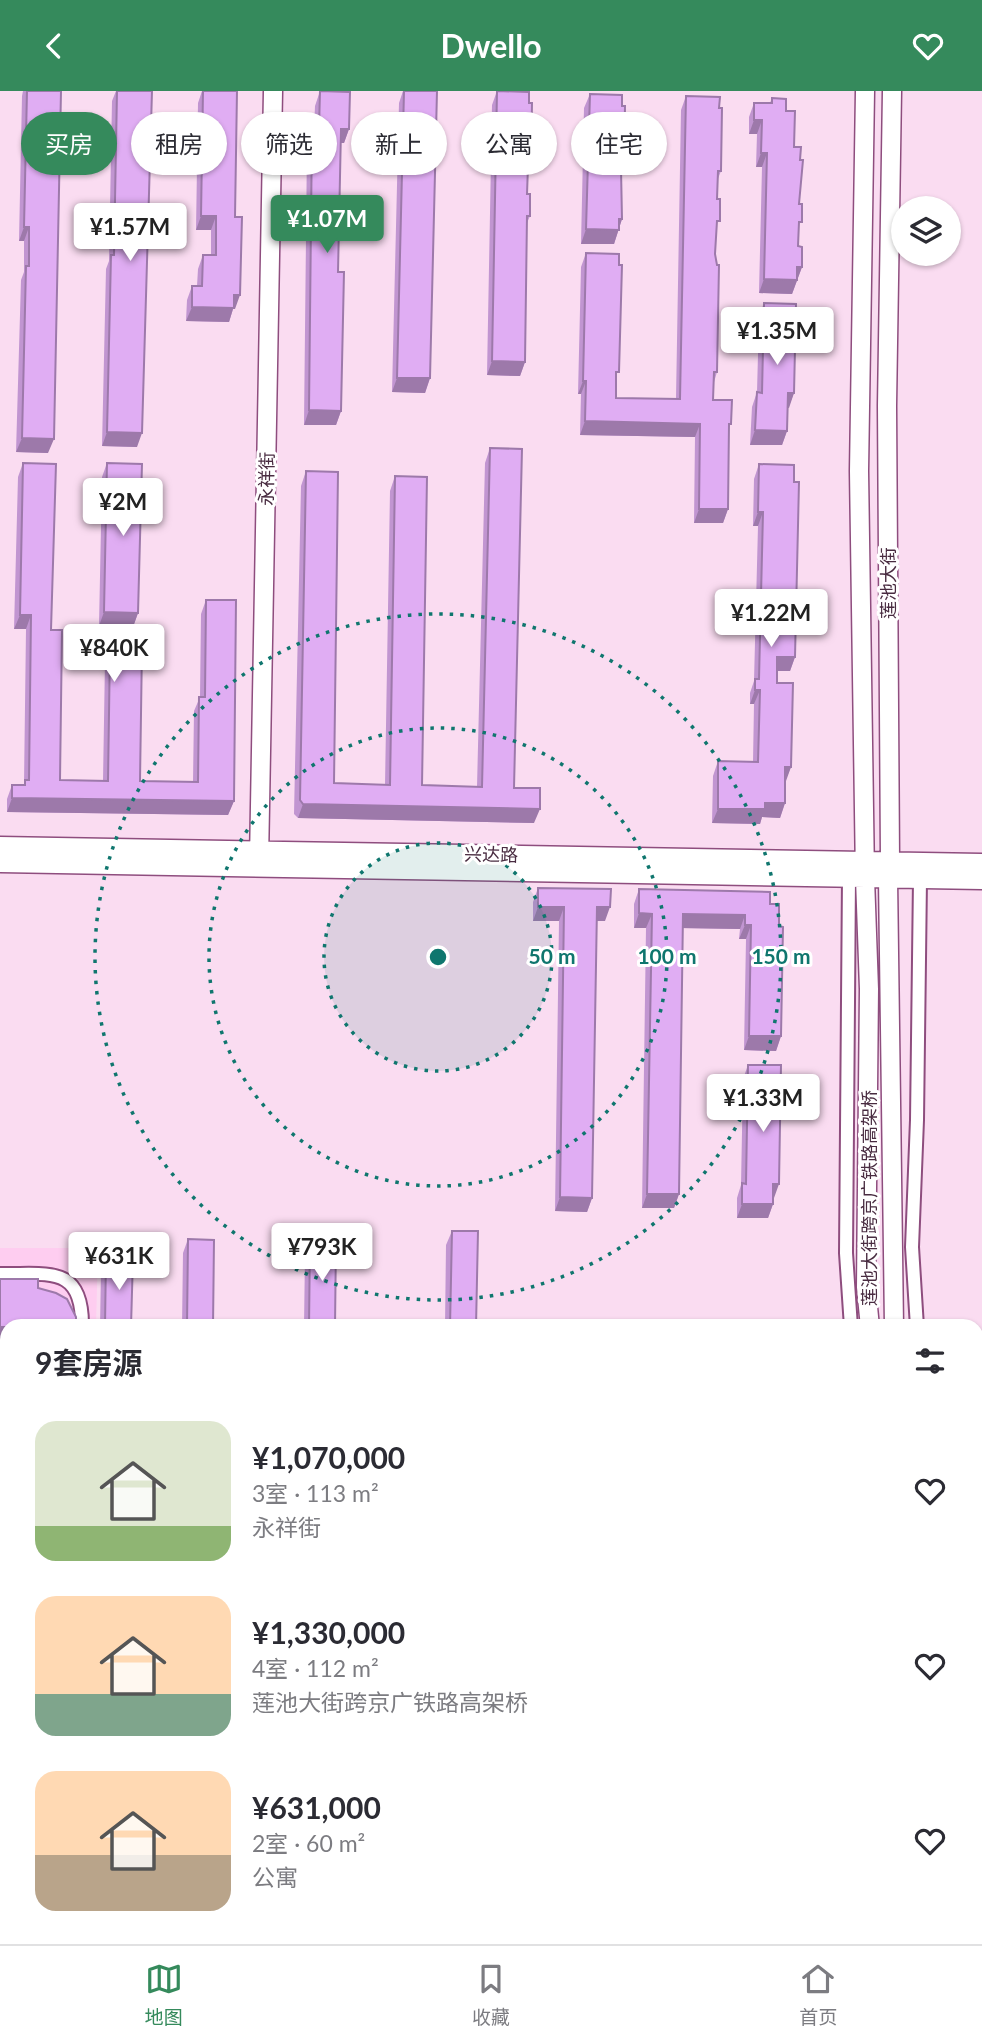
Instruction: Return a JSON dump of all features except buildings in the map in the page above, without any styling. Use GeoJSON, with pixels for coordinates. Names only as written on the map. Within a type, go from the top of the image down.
{"type":"FeatureCollection","features":[{"type":"Feature","properties":{"kind":"main road","name":"永祥街"},"geometry":{"type":"LineString","coordinates":[[259,859],[273,91]]}},
{"type":"Feature","properties":{"kind":"main road","name":"莲池大街"},"geometry":{"type":"LineString","coordinates":[[865,91],[859,471],[860,872],[869,989],[869,1070]]}},
{"type":"Feature","properties":{"kind":"main road","name":"莲池大街"},"geometry":{"type":"LineString","coordinates":[[892,91],[887,405],[892,1075]]}},
{"type":"Feature","properties":{"kind":"main road","name":"兴达路"},"geometry":{"type":"LineString","coordinates":[[0,846],[259,859],[860,872],[982,863]]}},
{"type":"Feature","properties":{"kind":"main road","name":"兴达路"},"geometry":{"type":"LineString","coordinates":[[0,863],[259,859]]}},
{"type":"Feature","properties":{"kind":"main road","name":"兴达路"},"geometry":{"type":"LineString","coordinates":[[889,869],[920,879],[982,880]]}},
{"type":"Feature","properties":{"kind":"main road","name":"莲池大街跨京广铁路高架桥"},"geometry":{"type":"LineString","coordinates":[[869,1070],[866,1287],[869,1319]]}},
{"type":"Feature","properties":{"kind":"main road","name":"莲池大街跨京广铁路高架桥"},"geometry":{"type":"LineString","coordinates":[[892,1075],[894,1319]]}},
{"type":"Feature","properties":{"kind":"street"},"geometry":{"type":"LineString","coordinates":[[850,1319],[846,1253],[860,872]]}},
{"type":"Feature","properties":{"kind":"street"},"geometry":{"type":"LineString","coordinates":[[917,1319],[912,1247],[917,1120],[920,879]]}},
{"type":"Feature","properties":{"kind":"street"},"geometry":{"type":"LineString","coordinates":[[0,1274],[54,1275],[64,1279],[75,1286],[80,1298],[81,1319]]}},
{"type":"Feature","properties":{"kind":"shaded area"},"geometry":{"type":"Polygon","coordinates":[[[0,1248],[98,1248],[96,1319],[0,1319],[0,1248]]]}}]}
